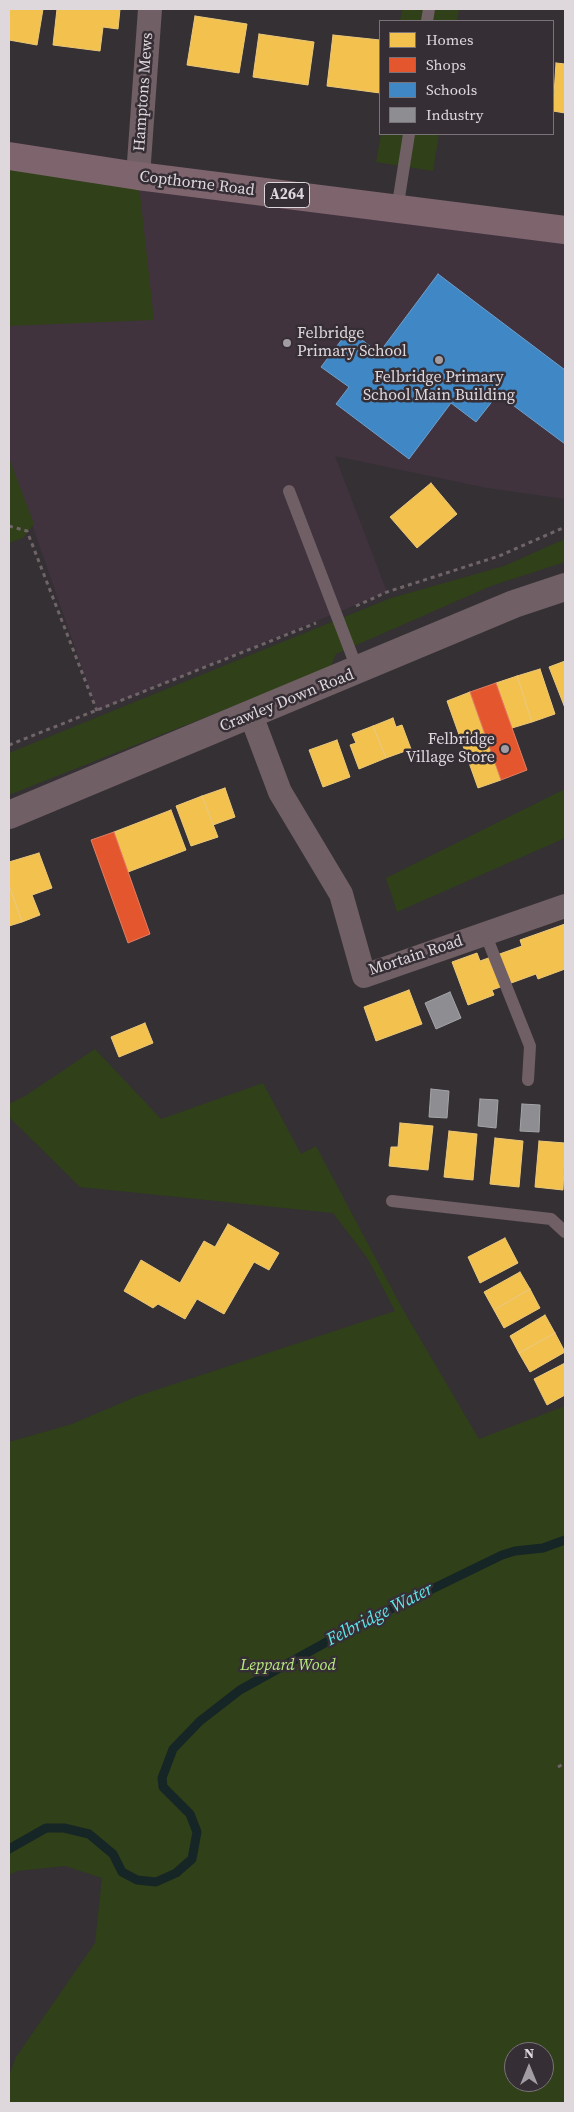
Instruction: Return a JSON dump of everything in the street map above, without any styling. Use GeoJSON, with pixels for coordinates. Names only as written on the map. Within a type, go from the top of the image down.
{"type":"FeatureCollection","features":[{"type":"Feature","properties":{"kind":"highway","name":"Copthorne Road"},"geometry":{"type":"LineString","coordinates":[[9,156],[138,176],[565,230]]}},
{"type":"Feature","properties":{"kind":"street","name":"Hamptons Mews"},"geometry":{"type":"LineString","coordinates":[[138,176],[150,9]]}},
{"type":"Feature","properties":{"kind":"street","name":"Crawley Down Road"},"geometry":{"type":"LineString","coordinates":[[9,815],[358,671],[514,604],[565,587]]}},
{"type":"Feature","properties":{"kind":"street","name":"Mortain Road"},"geometry":{"type":"LineString","coordinates":[[250,715],[280,792],[340,894],[364,976],[565,906]]}},
{"type":"Feature","properties":{"kind":"lane"},"geometry":{"type":"LineString","coordinates":[[397,210],[409,135]]}},
{"type":"Feature","properties":{"kind":"lane"},"geometry":{"type":"LineString","coordinates":[[289,491],[358,671]]}},
{"type":"Feature","properties":{"kind":"lane"},"geometry":{"type":"LineString","coordinates":[[485,933],[530,1046],[528,1080]]}},
{"type":"Feature","properties":{"kind":"lane"},"geometry":{"type":"LineString","coordinates":[[392,1201],[551,1218],[565,1232]]}},
{"type":"Feature","properties":{"kind":"path"},"geometry":{"type":"LineString","coordinates":[[9,526],[27,530],[97,711]]}},
{"type":"Feature","properties":{"kind":"path"},"geometry":{"type":"LineString","coordinates":[[9,745],[335,615],[387,592],[499,556],[565,527]]}},
{"type":"Feature","properties":{"kind":"path"},"geometry":{"type":"LineString","coordinates":[[558,1766],[565,1764]]}},
{"type":"Feature","properties":{"kind":"shaded area","name":"Felbridge Primary School"},"geometry":{"type":"Polygon","coordinates":[[[9,156],[565,230],[565,499],[487,488],[335,456],[387,592],[97,711],[9,458],[9,156]]]}},
{"type":"Feature","properties":{"kind":"green space"},"geometry":{"type":"Polygon","coordinates":[[[402,9],[459,9],[457,20],[400,20],[402,9]]]}},
{"type":"Feature","properties":{"kind":"green space"},"geometry":{"type":"Polygon","coordinates":[[[381,135],[439,135],[433,171],[376,162],[381,135]]]}},
{"type":"Feature","properties":{"kind":"green space"},"geometry":{"type":"Polygon","coordinates":[[[9,156],[138,176],[154,320],[9,326],[9,156]]]}},
{"type":"Feature","properties":{"kind":"green space"},"geometry":{"type":"Polygon","coordinates":[[[9,458],[34,524],[23,538],[9,543],[9,458]]]}},
{"type":"Feature","properties":{"kind":"green space"},"geometry":{"type":"Polygon","coordinates":[[[565,539],[565,562],[491,586],[336,654],[330,668],[9,795],[9,753],[391,598],[504,566],[565,539]]]}},
{"type":"Feature","properties":{"kind":"green space"},"geometry":{"type":"Polygon","coordinates":[[[565,789],[565,838],[397,912],[386,878],[565,789]]]}},
{"type":"Feature","properties":{"kind":"green space","name":"Leppard Wood"},"geometry":{"type":"Polygon","coordinates":[[[95,1049],[161,1119],[263,1083],[301,1154],[316,1146],[402,1308],[479,1439],[565,1406],[565,2103],[9,2103],[9,2076],[16,2057],[95,1943],[102,1878],[65,1866],[17,1871],[9,1875],[9,1442],[72,1424],[135,1397],[395,1311],[368,1259],[333,1213],[80,1187],[9,1117],[9,1104],[25,1096],[95,1049]]]}},
{"type":"Feature","properties":{"kind":"building: Homes"},"geometry":{"type":"Polygon","coordinates":[[[9,9],[43,9],[37,45],[9,40],[9,9]]]}},
{"type":"Feature","properties":{"kind":"building: Homes"},"geometry":{"type":"Polygon","coordinates":[[[57,9],[120,9],[118,29],[103,27],[100,51],[53,45],[57,9]]]}},
{"type":"Feature","properties":{"kind":"building: Homes"},"geometry":{"type":"Polygon","coordinates":[[[195,16],[247,24],[239,73],[187,65],[195,16]]]}},
{"type":"Feature","properties":{"kind":"building: Homes"},"geometry":{"type":"Polygon","coordinates":[[[259,34],[314,42],[308,85],[253,77],[259,34]]]}},
{"type":"Feature","properties":{"kind":"building: Homes"},"geometry":{"type":"Polygon","coordinates":[[[333,35],[379,40],[379,93],[327,86],[333,35]]]}},
{"type":"Feature","properties":{"kind":"building: Homes"},"geometry":{"type":"Polygon","coordinates":[[[556,63],[565,64],[565,113],[554,111],[556,63]]]}},
{"type":"Feature","properties":{"kind":"building: Homes"},"geometry":{"type":"Polygon","coordinates":[[[431,483],[457,514],[417,548],[390,517],[431,483]]]}},
{"type":"Feature","properties":{"kind":"building: Homes"},"geometry":{"type":"Polygon","coordinates":[[[565,661],[565,708],[549,667],[565,661]]]}},
{"type":"Feature","properties":{"kind":"building: Homes"},"geometry":{"type":"Polygon","coordinates":[[[540,669],[555,714],[532,722],[517,676],[540,669]]]}},
{"type":"Feature","properties":{"kind":"building: Homes"},"geometry":{"type":"Polygon","coordinates":[[[517,676],[532,722],[512,728],[496,683],[517,676]]]}},
{"type":"Feature","properties":{"kind":"building: Homes"},"geometry":{"type":"Polygon","coordinates":[[[470,692],[501,780],[478,788],[447,701],[470,692]]]}},
{"type":"Feature","properties":{"kind":"building: Homes"},"geometry":{"type":"Polygon","coordinates":[[[393,718],[396,727],[402,725],[411,749],[386,758],[373,726],[393,718]]]}},
{"type":"Feature","properties":{"kind":"building: Homes"},"geometry":{"type":"Polygon","coordinates":[[[373,726],[386,758],[359,769],[350,745],[356,743],[352,734],[373,726]]]}},
{"type":"Feature","properties":{"kind":"building: Homes"},"geometry":{"type":"Polygon","coordinates":[[[337,740],[350,777],[323,787],[309,750],[337,740]]]}},
{"type":"Feature","properties":{"kind":"building: Homes"},"geometry":{"type":"Polygon","coordinates":[[[225,788],[235,817],[213,825],[202,796],[225,788]]]}},
{"type":"Feature","properties":{"kind":"building: Homes"},"geometry":{"type":"Polygon","coordinates":[[[202,796],[218,837],[191,846],[176,806],[202,796]]]}},
{"type":"Feature","properties":{"kind":"building: Homes"},"geometry":{"type":"Polygon","coordinates":[[[171,810],[186,850],[128,872],[114,832],[171,810]]]}},
{"type":"Feature","properties":{"kind":"building: Homes"},"geometry":{"type":"Polygon","coordinates":[[[39,853],[52,888],[32,895],[40,915],[22,922],[9,885],[9,862],[39,853]]]}},
{"type":"Feature","properties":{"kind":"building: Homes"},"geometry":{"type":"Polygon","coordinates":[[[9,885],[22,922],[9,926],[9,885]]]}},
{"type":"Feature","properties":{"kind":"building: Homes"},"geometry":{"type":"Polygon","coordinates":[[[565,924],[565,969],[538,979],[536,974],[492,990],[494,995],[468,1005],[452,962],[477,953],[480,961],[522,946],[520,940],[565,924]]]}},
{"type":"Feature","properties":{"kind":"building: Homes"},"geometry":{"type":"Polygon","coordinates":[[[409,990],[422,1024],[376,1041],[364,1007],[409,990]]]}},
{"type":"Feature","properties":{"kind":"building: Homes"},"geometry":{"type":"Polygon","coordinates":[[[145,1023],[153,1043],[119,1057],[111,1037],[145,1023]]]}},
{"type":"Feature","properties":{"kind":"building: Homes"},"geometry":{"type":"Polygon","coordinates":[[[400,1123],[433,1126],[428,1170],[389,1166],[391,1147],[398,1147],[400,1123]]]}},
{"type":"Feature","properties":{"kind":"building: Homes"},"geometry":{"type":"Polygon","coordinates":[[[449,1131],[477,1134],[473,1180],[444,1177],[449,1131]]]}},
{"type":"Feature","properties":{"kind":"building: Homes"},"geometry":{"type":"Polygon","coordinates":[[[495,1138],[523,1141],[519,1187],[490,1184],[495,1138]]]}},
{"type":"Feature","properties":{"kind":"building: Homes"},"geometry":{"type":"Polygon","coordinates":[[[539,1141],[565,1143],[563,1190],[535,1187],[539,1141]]]}},
{"type":"Feature","properties":{"kind":"building: Homes"},"geometry":{"type":"Polygon","coordinates":[[[228,1224],[279,1253],[269,1270],[254,1262],[224,1314],[197,1299],[185,1319],[158,1304],[153,1308],[124,1291],[141,1260],[180,1283],[204,1241],[215,1247],[228,1224]]]}},
{"type":"Feature","properties":{"kind":"building: Homes"},"geometry":{"type":"Polygon","coordinates":[[[505,1238],[518,1263],[480,1283],[468,1257],[505,1238]]]}},
{"type":"Feature","properties":{"kind":"building: Homes"},"geometry":{"type":"Polygon","coordinates":[[[520,1272],[530,1289],[494,1310],[484,1292],[520,1272]]]}},
{"type":"Feature","properties":{"kind":"building: Homes"},"geometry":{"type":"Polygon","coordinates":[[[530,1289],[540,1308],[504,1328],[494,1310],[530,1289]]]}},
{"type":"Feature","properties":{"kind":"building: Homes"},"geometry":{"type":"Polygon","coordinates":[[[545,1315],[555,1333],[519,1353],[510,1336],[545,1315]]]}},
{"type":"Feature","properties":{"kind":"building: Homes"},"geometry":{"type":"Polygon","coordinates":[[[555,1333],[565,1352],[530,1372],[519,1353],[555,1333]]]}},
{"type":"Feature","properties":{"kind":"building: Homes"},"geometry":{"type":"Polygon","coordinates":[[[565,1363],[565,1395],[547,1405],[534,1379],[565,1363]]]}},
{"type":"Feature","properties":{"kind":"building: Shops","name":"Felbridge Village Store"},"geometry":{"type":"Polygon","coordinates":[[[496,683],[527,770],[501,780],[470,692],[496,683]]]}},
{"type":"Feature","properties":{"kind":"building: Shops"},"geometry":{"type":"Polygon","coordinates":[[[114,832],[150,934],[128,943],[91,840],[114,832]]]}},
{"type":"Feature","properties":{"kind":"building: Schools","name":"Felbridge Primary School Main Building"},"geometry":{"type":"Polygon","coordinates":[[[438,274],[565,370],[565,444],[498,394],[476,422],[451,403],[409,459],[336,404],[349,387],[321,367],[349,330],[379,353],[438,274]]]}},
{"type":"Feature","properties":{"kind":"building: Industry"},"geometry":{"type":"Polygon","coordinates":[[[450,992],[461,1018],[436,1029],[425,1003],[450,992]]]}},
{"type":"Feature","properties":{"kind":"building: Industry"},"geometry":{"type":"Polygon","coordinates":[[[431,1089],[449,1091],[447,1118],[429,1117],[431,1089]]]}},
{"type":"Feature","properties":{"kind":"building: Industry"},"geometry":{"type":"Polygon","coordinates":[[[480,1099],[498,1100],[496,1128],[478,1126],[480,1099]]]}},
{"type":"Feature","properties":{"kind":"building: Industry"},"geometry":{"type":"Polygon","coordinates":[[[522,1104],[540,1105],[539,1132],[520,1131],[522,1104]]]}},
{"type":"Feature","properties":{"kind":"waterway","name":"Felbridge Water"},"geometry":{"type":"LineString","coordinates":[[9,1849],[46,1828],[64,1828],[89,1834],[113,1854],[122,1872],[137,1880],[156,1882],[176,1873],[192,1859],[197,1832],[190,1814],[163,1787],[162,1778],[173,1749],[200,1721],[240,1690],[350,1629],[502,1555],[515,1551],[543,1548],[565,1540]]}},
{"type":"Feature","properties":{"kind":"place","name":"Felbridge Primary School"},"geometry":{"type":"Point","coordinates":[287,343]}},
{"type":"Feature","properties":{"kind":"place","name":"Felbridge Primary School Main Building"},"geometry":{"type":"Point","coordinates":[439,360]}},
{"type":"Feature","properties":{"kind":"place","name":"Felbridge Village Store"},"geometry":{"type":"Point","coordinates":[505,749]}}]}
